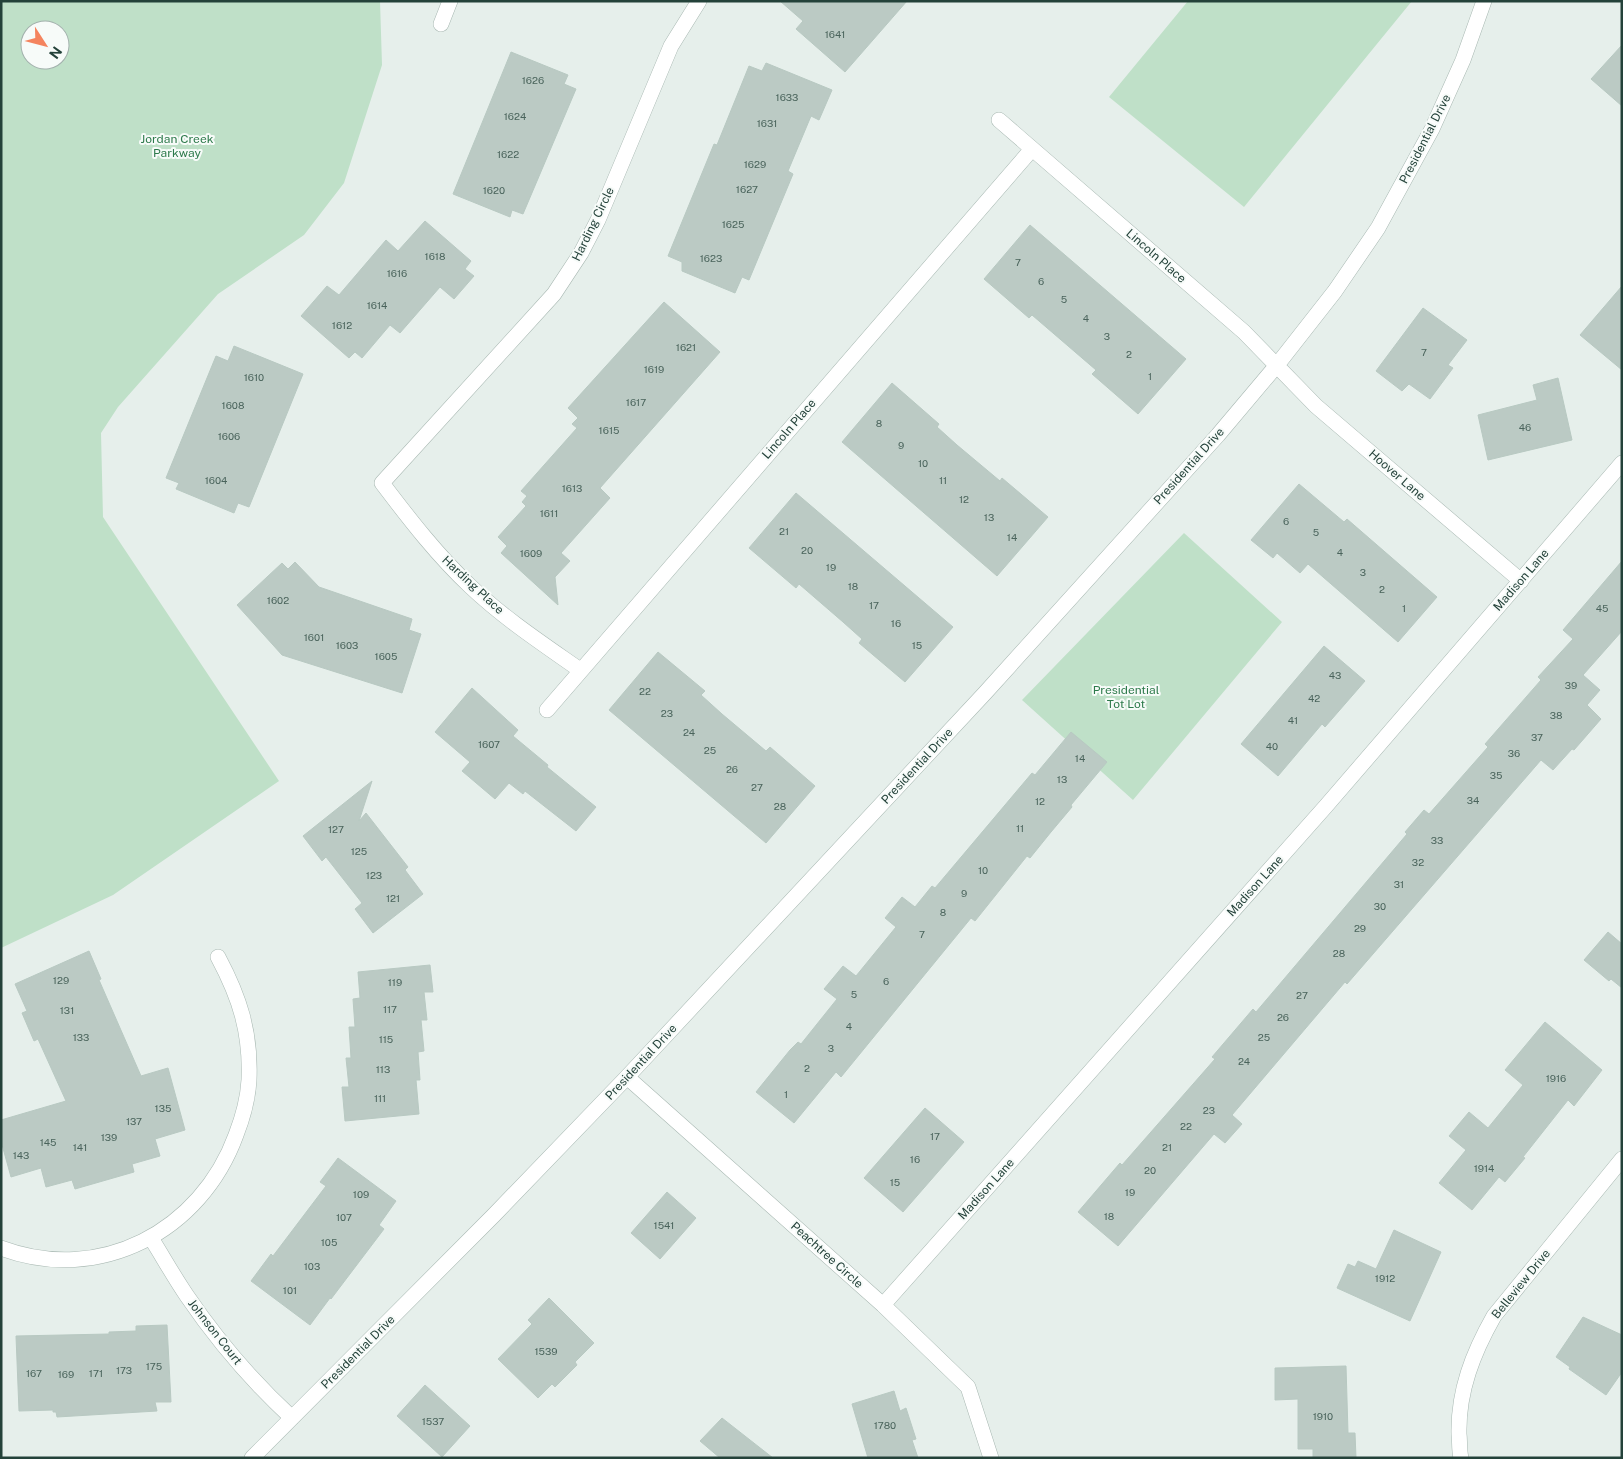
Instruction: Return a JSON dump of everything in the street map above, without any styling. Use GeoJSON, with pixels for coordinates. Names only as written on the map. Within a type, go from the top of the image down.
{"type":"FeatureCollection","features":[{"type":"Feature","properties":{"kind":"street"},"geometry":{"type":"LineString","coordinates":[[442,24],[450,1]]}},
{"type":"Feature","properties":{"kind":"street","name":"Harding Circle"},"geometry":{"type":"LineString","coordinates":[[382,483],[554,294],[581,253],[598,220],[671,46],[699,1]]}},
{"type":"Feature","properties":{"kind":"street","name":"Presidential Drive"},"geometry":{"type":"LineString","coordinates":[[252,1458],[487,1222],[627,1077],[985,694],[1218,435],[1336,291],[1378,228],[1432,129],[1463,60],[1484,1]]}},
{"type":"Feature","properties":{"kind":"street","name":"Lincoln Place"},"geometry":{"type":"LineString","coordinates":[[998,120],[1244,332],[1277,365]]}},
{"type":"Feature","properties":{"kind":"street","name":"Lincoln Place"},"geometry":{"type":"LineString","coordinates":[[547,710],[1032,149]]}},
{"type":"Feature","properties":{"kind":"street","name":"Hoover Lane"},"geometry":{"type":"LineString","coordinates":[[1277,365],[1316,406],[1520,581]]}},
{"type":"Feature","properties":{"kind":"street","name":"Madison Lane"},"geometry":{"type":"LineString","coordinates":[[883,1305],[1326,806],[1622,463]]}},
{"type":"Feature","properties":{"kind":"street","name":"Harding Place"},"geometry":{"type":"LineString","coordinates":[[382,483],[424,538],[471,587],[524,631],[580,670]]}},
{"type":"Feature","properties":{"kind":"street"},"geometry":{"type":"LineString","coordinates":[[1,1248],[16,1254],[54,1260],[92,1258],[128,1248],[151,1238],[179,1218],[208,1188],[229,1153],[244,1115],[249,1081],[247,1038],[243,1012],[231,981],[218,957]]}},
{"type":"Feature","properties":{"kind":"street","name":"Peachtree Circle"},"geometry":{"type":"LineString","coordinates":[[627,1077],[883,1305],[968,1387],[991,1458]]}},
{"type":"Feature","properties":{"kind":"street","name":"Belleview Drive"},"geometry":{"type":"LineString","coordinates":[[1460,1458],[1459,1418],[1466,1376],[1479,1342],[1494,1316],[1622,1159]]}},
{"type":"Feature","properties":{"kind":"street","name":"Johnson Court"},"geometry":{"type":"LineString","coordinates":[[151,1238],[187,1296],[229,1352],[292,1418]]}},
{"type":"Feature","properties":{"kind":"green space","name":"Jordan Creek Parkway"},"geometry":{"type":"Polygon","coordinates":[[[1,1],[380,1],[382,65],[344,183],[304,235],[218,294],[118,407],[101,433],[103,517],[279,781],[113,895],[1,948],[1,1]]]}},
{"type":"Feature","properties":{"kind":"green space"},"geometry":{"type":"Polygon","coordinates":[[[1188,1],[1412,1],[1244,207],[1109,97],[1188,1]]]}},
{"type":"Feature","properties":{"kind":"green space","name":"Presidential Tot Lot"},"geometry":{"type":"Polygon","coordinates":[[[1184,533],[1282,622],[1133,800],[1022,700],[1184,533]]]}},
{"type":"Feature","properties":{"kind":"building"},"geometry":{"type":"Polygon","coordinates":[[[780,1],[907,1],[845,72],[796,29],[803,21],[780,1]]]}},
{"type":"Feature","properties":{"kind":"building"},"geometry":{"type":"Polygon","coordinates":[[[1622,45],[1622,106],[1591,79],[1622,45]]]}},
{"type":"Feature","properties":{"kind":"building"},"geometry":{"type":"Polygon","coordinates":[[[511,52],[568,75],[564,84],[576,89],[523,214],[512,210],[510,217],[453,194],[511,52]]]}},
{"type":"Feature","properties":{"kind":"building"},"geometry":{"type":"Polygon","coordinates":[[[766,63],[832,90],[819,120],[811,116],[788,171],[793,174],[749,280],[742,277],[735,293],[682,271],[682,262],[668,256],[714,144],[717,145],[749,66],[762,71],[766,63]]]}},
{"type":"Feature","properties":{"kind":"building"},"geometry":{"type":"Polygon","coordinates":[[[425,221],[471,261],[465,269],[474,276],[454,299],[440,287],[400,333],[390,325],[362,358],[355,352],[349,358],[301,316],[327,286],[339,295],[386,240],[398,251],[425,221]]]}},
{"type":"Feature","properties":{"kind":"building"},"geometry":{"type":"Polygon","coordinates":[[[1030,225],[1186,359],[1138,414],[1092,374],[1096,370],[1032,315],[1029,318],[984,279],[1030,225]]]}},
{"type":"Feature","properties":{"kind":"building"},"geometry":{"type":"Polygon","coordinates":[[[1622,286],[1622,370],[1580,335],[1622,286]]]}},
{"type":"Feature","properties":{"kind":"building"},"geometry":{"type":"Polygon","coordinates":[[[664,302],[720,352],[600,488],[610,498],[561,553],[570,561],[555,577],[558,605],[501,553],[507,546],[498,537],[526,506],[522,502],[527,496],[521,491],[577,428],[572,424],[578,418],[568,408],[664,302]]]}},
{"type":"Feature","properties":{"kind":"building"},"geometry":{"type":"Polygon","coordinates":[[[1423,308],[1467,340],[1448,365],[1453,368],[1430,399],[1409,384],[1402,391],[1376,371],[1423,308]]]}},
{"type":"Feature","properties":{"kind":"building"},"geometry":{"type":"Polygon","coordinates":[[[234,346],[303,374],[249,507],[238,503],[234,513],[176,489],[179,483],[166,478],[216,356],[228,361],[234,346]]]}},
{"type":"Feature","properties":{"kind":"building"},"geometry":{"type":"Polygon","coordinates":[[[1558,378],[1572,440],[1488,460],[1478,415],[1537,400],[1533,385],[1558,378]]]}},
{"type":"Feature","properties":{"kind":"building"},"geometry":{"type":"Polygon","coordinates":[[[892,383],[939,424],[937,427],[957,445],[1000,481],[1002,478],[1048,517],[997,576],[842,442],[892,383]]]}},
{"type":"Feature","properties":{"kind":"building"},"geometry":{"type":"Polygon","coordinates":[[[1299,484],[1344,522],[1347,519],[1437,597],[1398,642],[1308,564],[1300,573],[1277,553],[1273,558],[1251,540],[1299,484]]]}},
{"type":"Feature","properties":{"kind":"building"},"geometry":{"type":"Polygon","coordinates":[[[796,493],[953,627],[905,682],[859,643],[862,639],[799,584],[796,588],[749,548],[796,493]]]}},
{"type":"Feature","properties":{"kind":"building"},"geometry":{"type":"Polygon","coordinates":[[[1622,561],[1622,631],[1583,675],[1600,690],[1587,705],[1601,719],[1574,750],[1572,749],[1553,770],[1541,760],[1347,984],[1345,982],[1232,1115],[1242,1124],[1225,1143],[1214,1134],[1118,1246],[1078,1212],[1215,1059],[1212,1057],[1253,1009],[1256,1012],[1407,834],[1405,832],[1424,810],[1429,814],[1488,747],[1485,744],[1541,680],[1538,677],[1573,639],[1563,630],[1622,561]]]}},
{"type":"Feature","properties":{"kind":"building"},"geometry":{"type":"Polygon","coordinates":[[[295,562],[319,587],[412,619],[409,630],[421,634],[402,693],[282,655],[237,605],[282,563],[288,569],[295,562]]]}},
{"type":"Feature","properties":{"kind":"building"},"geometry":{"type":"Polygon","coordinates":[[[1324,646],[1365,681],[1325,727],[1322,724],[1278,776],[1241,744],[1324,646]]]}},
{"type":"Feature","properties":{"kind":"building"},"geometry":{"type":"Polygon","coordinates":[[[658,652],[705,691],[701,695],[722,714],[766,751],[770,747],[815,786],[766,843],[609,710],[658,652]]]}},
{"type":"Feature","properties":{"kind":"building"},"geometry":{"type":"Polygon","coordinates":[[[472,688],[518,730],[513,736],[596,807],[576,831],[525,791],[523,794],[509,783],[495,799],[462,771],[470,762],[435,732],[472,688]]]}},
{"type":"Feature","properties":{"kind":"building"},"geometry":{"type":"Polygon","coordinates":[[[1071,732],[1107,762],[1030,858],[1027,856],[975,921],[971,918],[841,1077],[836,1072],[794,1123],[756,1092],[790,1050],[798,1042],[801,1044],[837,999],[824,989],[843,966],[856,976],[896,927],[885,918],[902,897],[915,907],[932,886],[935,888],[1032,773],[1035,775],[1071,732]]]}},
{"type":"Feature","properties":{"kind":"building"},"geometry":{"type":"Polygon","coordinates":[[[372,781],[359,821],[366,813],[408,867],[405,870],[423,894],[373,933],[355,909],[362,903],[326,857],[322,861],[303,836],[372,781]]]}},
{"type":"Feature","properties":{"kind":"building"},"geometry":{"type":"Polygon","coordinates":[[[1608,932],[1622,944],[1622,988],[1611,979],[1609,981],[1584,960],[1608,932]]]}},
{"type":"Feature","properties":{"kind":"building"},"geometry":{"type":"Polygon","coordinates":[[[89,951],[101,979],[99,980],[141,1076],[168,1068],[185,1130],[155,1139],[160,1156],[132,1164],[134,1172],[75,1189],[72,1180],[46,1187],[41,1168],[11,1177],[1,1141],[1,1120],[66,1101],[38,1039],[34,1041],[22,1013],[27,1011],[15,984],[89,951]]]}},
{"type":"Feature","properties":{"kind":"building"},"geometry":{"type":"Polygon","coordinates":[[[430,965],[433,992],[424,992],[427,1020],[421,1020],[424,1051],[418,1052],[420,1080],[416,1080],[419,1114],[345,1121],[342,1087],[349,1087],[346,1058],[351,1058],[349,1027],[355,1027],[353,999],[360,998],[358,972],[430,965]]]}},
{"type":"Feature","properties":{"kind":"building"},"geometry":{"type":"Polygon","coordinates":[[[1545,1022],[1602,1070],[1574,1106],[1568,1100],[1505,1182],[1499,1177],[1472,1210],[1439,1183],[1466,1150],[1449,1136],[1469,1112],[1488,1128],[1523,1085],[1505,1070],[1545,1022]]]}},
{"type":"Feature","properties":{"kind":"building"},"geometry":{"type":"Polygon","coordinates":[[[925,1108],[964,1142],[903,1212],[864,1178],[925,1108]]]}},
{"type":"Feature","properties":{"kind":"building"},"geometry":{"type":"Polygon","coordinates":[[[338,1158],[396,1201],[379,1225],[384,1229],[310,1325],[251,1281],[271,1254],[273,1256],[326,1186],[320,1182],[338,1158]]]}},
{"type":"Feature","properties":{"kind":"building"},"geometry":{"type":"Polygon","coordinates":[[[667,1192],[696,1218],[660,1259],[631,1233],[667,1192]]]}},
{"type":"Feature","properties":{"kind":"building"},"geometry":{"type":"Polygon","coordinates":[[[1394,1230],[1441,1252],[1410,1321],[1337,1288],[1348,1264],[1355,1267],[1358,1261],[1376,1269],[1394,1230]]]}},
{"type":"Feature","properties":{"kind":"building"},"geometry":{"type":"Polygon","coordinates":[[[549,1298],[594,1343],[575,1362],[577,1365],[555,1387],[552,1384],[538,1398],[498,1359],[532,1324],[528,1320],[549,1298]]]}},
{"type":"Feature","properties":{"kind":"building"},"geometry":{"type":"Polygon","coordinates":[[[1583,1317],[1622,1335],[1622,1372],[1606,1395],[1569,1369],[1570,1367],[1556,1357],[1583,1317]]]}},
{"type":"Feature","properties":{"kind":"building"},"geometry":{"type":"Polygon","coordinates":[[[167,1325],[171,1402],[155,1402],[157,1411],[57,1417],[56,1412],[53,1412],[53,1410],[19,1411],[16,1336],[109,1334],[109,1332],[136,1331],[136,1326],[167,1325]]]}},
{"type":"Feature","properties":{"kind":"building"},"geometry":{"type":"Polygon","coordinates":[[[1346,1366],[1348,1433],[1355,1433],[1356,1458],[1313,1458],[1313,1449],[1298,1449],[1298,1399],[1275,1400],[1275,1368],[1346,1366]]]}},
{"type":"Feature","properties":{"kind":"building"},"geometry":{"type":"Polygon","coordinates":[[[425,1385],[470,1426],[442,1457],[397,1416],[425,1385]]]}},
{"type":"Feature","properties":{"kind":"building"},"geometry":{"type":"Polygon","coordinates":[[[894,1391],[900,1411],[906,1408],[916,1439],[912,1440],[918,1458],[868,1458],[852,1404],[894,1391]]]}},
{"type":"Feature","properties":{"kind":"building"},"geometry":{"type":"Polygon","coordinates":[[[722,1418],[773,1458],[720,1458],[700,1441],[722,1418]]]}}]}
